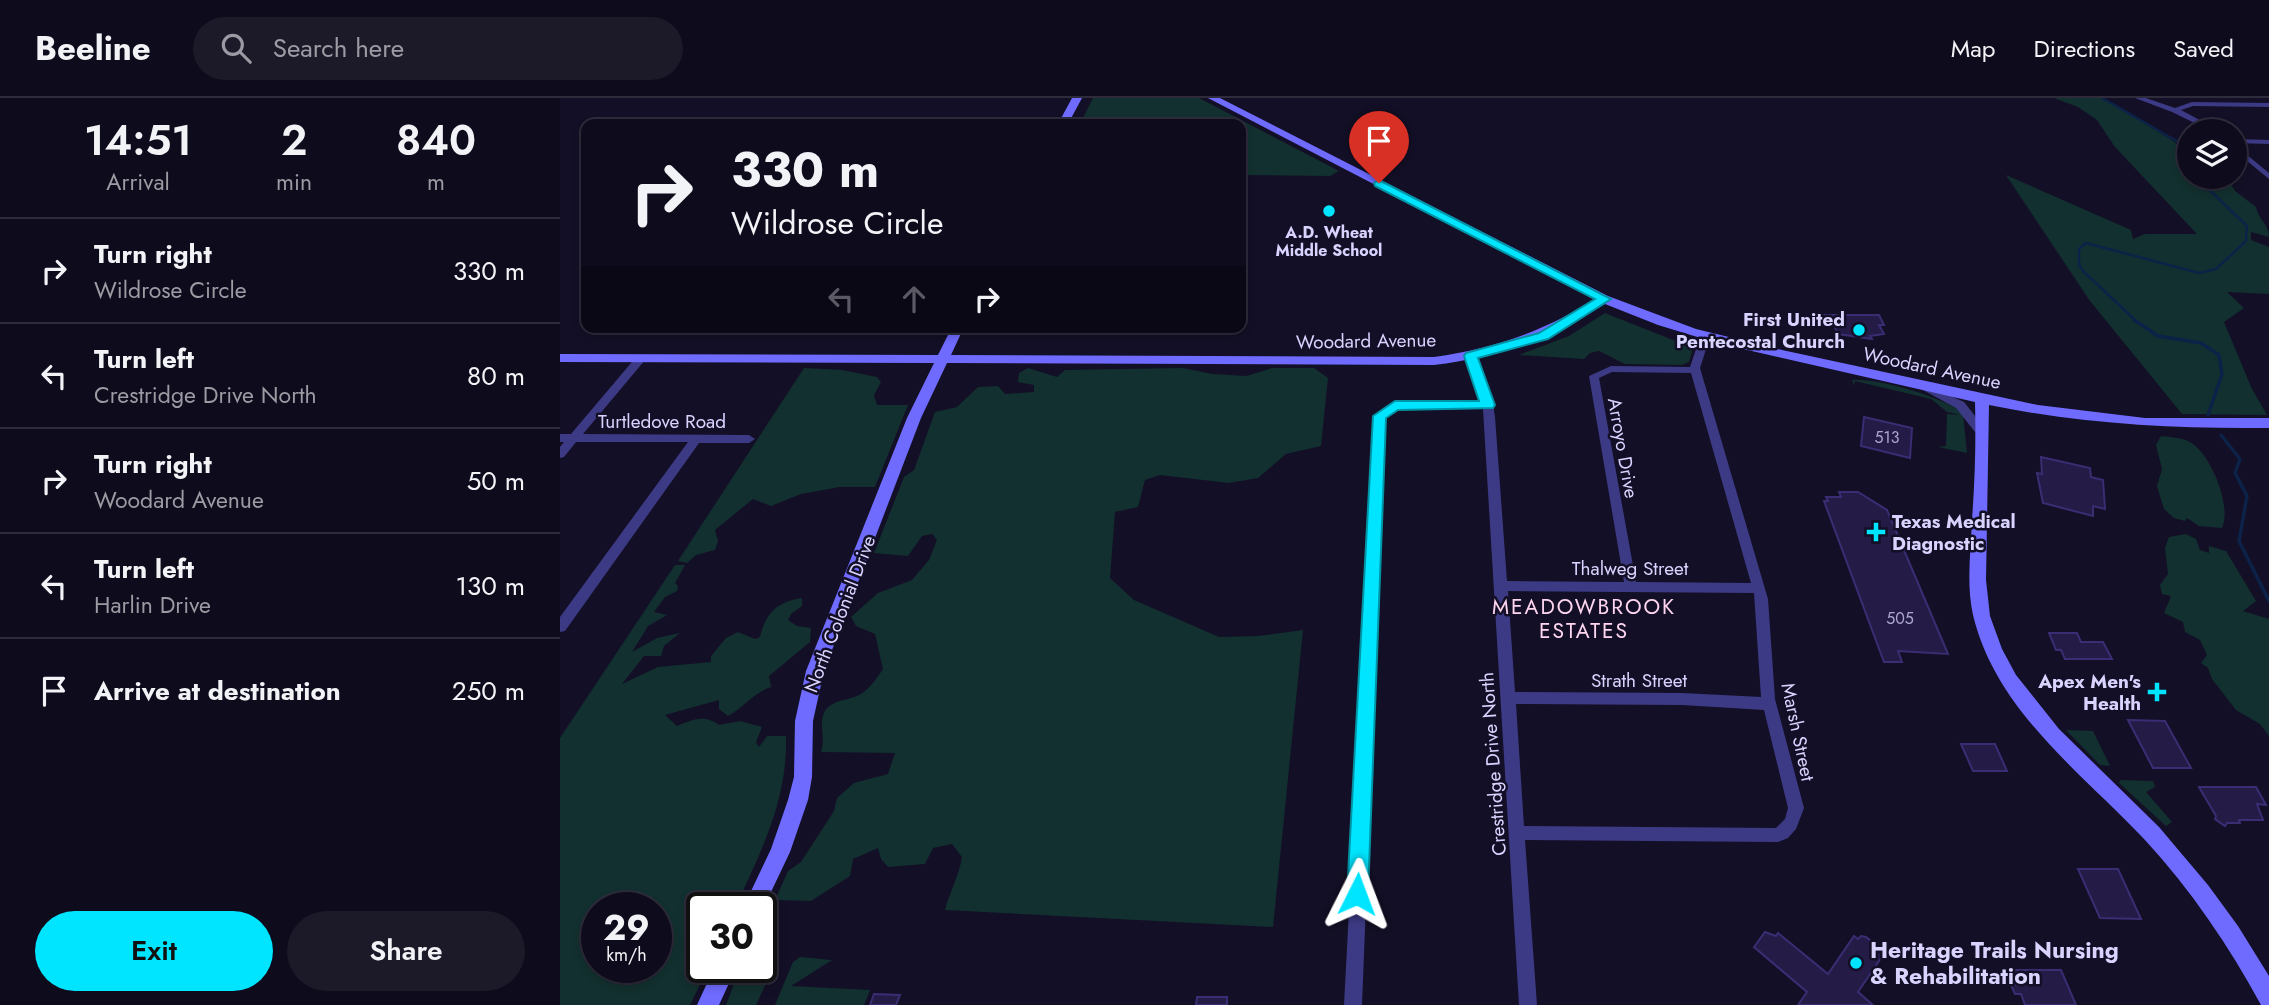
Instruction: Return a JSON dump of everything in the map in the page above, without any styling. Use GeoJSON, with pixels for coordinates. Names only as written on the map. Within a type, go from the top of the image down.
{"type":"FeatureCollection","features":[{"type":"Feature","properties":{"kind":"street"},"geometry":{"type":"LineString","coordinates":[[1066,119],[1077,98]]}},
{"type":"Feature","properties":{"kind":"street"},"geometry":{"type":"LineString","coordinates":[[1213,98],[1604,299]]}},
{"type":"Feature","properties":{"kind":"street"},"geometry":{"type":"LineString","coordinates":[[2139,98],[2193,119]]}},
{"type":"Feature","properties":{"kind":"street"},"geometry":{"type":"LineString","coordinates":[[2175,110],[2192,104],[2269,105]]}},
{"type":"Feature","properties":{"kind":"street"},"geometry":{"type":"LineString","coordinates":[[2247,141],[2269,142]]}},
{"type":"Feature","properties":{"kind":"street"},"geometry":{"type":"LineString","coordinates":[[2247,158],[2269,177]]}},
{"type":"Feature","properties":{"kind":"street","name":"Woodard Avenue"},"geometry":{"type":"LineString","coordinates":[[560,358],[1423,361],[1471,356],[1544,336],[1604,299],[1650,319],[1705,337],[1982,399],[2106,419],[2269,423]]}},
{"type":"Feature","properties":{"kind":"street","name":"North Colonial Drive"},"geometry":{"type":"LineString","coordinates":[[761,892],[780,852],[798,800],[803,778],[804,720],[815,671],[914,418],[955,333]]}},
{"type":"Feature","properties":{"kind":"street"},"geometry":{"type":"LineString","coordinates":[[1696,370],[1696,360],[1705,337]]}},
{"type":"Feature","properties":{"kind":"street","name":"Crestridge Drive North"},"geometry":{"type":"LineString","coordinates":[[1471,356],[1488,405],[1528,1005]]}},
{"type":"Feature","properties":{"kind":"street"},"geometry":{"type":"LineString","coordinates":[[560,454],[641,358]]}},
{"type":"Feature","properties":{"kind":"street","name":"Arroyo Drive"},"geometry":{"type":"LineString","coordinates":[[1631,587],[1594,376],[1611,369],[1696,370]]}},
{"type":"Feature","properties":{"kind":"street","name":"Marsh Street"},"geometry":{"type":"LineString","coordinates":[[1517,832],[1778,835],[1789,829],[1796,808],[1769,704],[1764,612],[1696,370]]}},
{"type":"Feature","properties":{"kind":"street"},"geometry":{"type":"LineString","coordinates":[[1923,386],[1960,405],[1983,434]]}},
{"type":"Feature","properties":{"kind":"street"},"geometry":{"type":"LineString","coordinates":[[1982,399],[1978,573],[1982,615],[2001,665],[2059,742],[2148,830],[2182,869],[2221,920],[2269,998]]}},
{"type":"Feature","properties":{"kind":"street"},"geometry":{"type":"LineString","coordinates":[[1353,1005],[1380,416],[1395,406],[1488,405]]}},
{"type":"Feature","properties":{"kind":"street","name":"Turtledove Road"},"geometry":{"type":"LineString","coordinates":[[560,438],[750,439]]}},
{"type":"Feature","properties":{"kind":"street"},"geometry":{"type":"LineString","coordinates":[[560,626],[696,439]]}},
{"type":"Feature","properties":{"kind":"street","name":"Thalweg Street"},"geometry":{"type":"LineString","coordinates":[[1501,586],[1759,588]]}},
{"type":"Feature","properties":{"kind":"street","name":"Strath Street"},"geometry":{"type":"LineString","coordinates":[[1508,698],[1682,699],[1769,704]]}},
{"type":"Feature","properties":{"kind":"street"},"geometry":{"type":"LineString","coordinates":[[708,1005],[718,983]]}},
{"type":"Feature","properties":{"kind":"green space"},"geometry":{"type":"Polygon","coordinates":[[[1093,98],[1199,98],[1239,119],[1082,119],[1093,98]]]}},
{"type":"Feature","properties":{"kind":"green space"},"geometry":{"type":"Polygon","coordinates":[[[2054,98],[2103,98],[2175,142],[2177,189],[2234,189],[2256,207],[2269,237],[2251,232],[2251,240],[2269,247],[2269,294],[2227,292],[2244,308],[2224,322],[2252,389],[2267,415],[2182,414],[2090,301],[2006,175],[2131,230],[2133,239],[2145,234],[2197,234],[2115,147],[2097,120],[2078,107],[2054,98]]]}},
{"type":"Feature","properties":{"kind":"green space"},"geometry":{"type":"Polygon","coordinates":[[[1246,123],[1339,171],[1330,176],[1246,175],[1246,123]]]}},
{"type":"Feature","properties":{"kind":"green space"},"geometry":{"type":"Polygon","coordinates":[[[1605,313],[1693,348],[1689,362],[1682,365],[1625,364],[1599,351],[1590,353],[1584,359],[1519,355],[1569,336],[1605,313]]]}},
{"type":"Feature","properties":{"kind":"green space"},"geometry":{"type":"Polygon","coordinates":[[[804,368],[842,370],[877,377],[881,382],[874,395],[877,405],[908,405],[875,487],[840,487],[801,494],[771,506],[753,499],[715,530],[718,541],[715,550],[696,555],[687,563],[678,561],[804,368]]]}},
{"type":"Feature","properties":{"kind":"green space"},"geometry":{"type":"Polygon","coordinates":[[[1028,368],[1057,377],[1065,370],[1183,368],[1212,374],[1247,376],[1272,368],[1314,368],[1328,378],[1321,446],[1286,454],[1258,478],[1229,483],[1160,475],[1145,480],[1138,507],[1115,512],[1110,578],[1134,600],[1219,637],[1258,636],[1303,630],[1273,927],[945,910],[962,857],[952,844],[933,848],[925,864],[888,867],[881,859],[878,848],[853,859],[850,876],[811,901],[777,900],[788,871],[801,862],[834,811],[837,798],[854,783],[888,774],[895,753],[821,752],[822,720],[832,704],[861,694],[883,669],[875,634],[856,626],[851,617],[878,593],[912,580],[929,560],[937,540],[932,534],[922,536],[908,556],[874,553],[904,477],[914,470],[935,412],[957,407],[978,387],[998,386],[1005,394],[1034,392],[1034,385],[1018,382],[1019,373],[1028,368]]]}},
{"type":"Feature","properties":{"kind":"green space"},"geometry":{"type":"Polygon","coordinates":[[[1852,380],[1893,385],[1954,407],[1963,413],[1967,453],[1938,447],[1946,446],[1947,414],[1961,415],[1947,412],[1931,399],[1855,381],[1854,386],[1852,380]]]}},
{"type":"Feature","properties":{"kind":"green space"},"geometry":{"type":"Polygon","coordinates":[[[2161,436],[2190,442],[2207,460],[2222,496],[2222,528],[2199,526],[2187,518],[2185,521],[2174,518],[2164,509],[2157,486],[2162,469],[2156,445],[2161,436]]]}},
{"type":"Feature","properties":{"kind":"green space"},"geometry":{"type":"Polygon","coordinates":[[[2186,534],[2196,539],[2200,550],[2209,553],[2209,546],[2226,551],[2256,601],[2243,611],[2269,619],[2269,736],[2260,724],[2236,710],[2212,679],[2208,668],[2201,663],[2207,655],[2200,640],[2185,632],[2183,622],[2164,613],[2171,596],[2162,594],[2160,585],[2168,574],[2165,548],[2169,537],[2186,534]]]}},
{"type":"Feature","properties":{"kind":"green space"},"geometry":{"type":"Polygon","coordinates":[[[675,565],[685,565],[675,583],[678,586],[677,591],[665,597],[654,612],[667,615],[648,626],[632,652],[657,638],[680,633],[664,646],[661,656],[644,656],[622,684],[658,667],[711,662],[711,656],[726,638],[738,632],[755,639],[760,637],[765,621],[774,610],[785,602],[802,598],[802,606],[791,614],[788,620],[797,626],[811,628],[810,642],[769,676],[771,687],[728,716],[719,709],[719,700],[665,715],[677,726],[703,719],[719,725],[740,721],[762,727],[756,742],[759,747],[767,736],[786,736],[783,782],[778,803],[763,846],[742,892],[686,892],[686,983],[701,983],[690,1005],[560,1005],[560,738],[675,565]]]}},
{"type":"Feature","properties":{"kind":"green space"},"geometry":{"type":"Polygon","coordinates":[[[2066,730],[2093,731],[2110,766],[2100,765],[2066,730]]]}},
{"type":"Feature","properties":{"kind":"green space"},"geometry":{"type":"Polygon","coordinates":[[[2120,780],[2153,781],[2155,787],[2146,792],[2172,822],[2166,826],[2119,783],[2120,780]]]}},
{"type":"Feature","properties":{"kind":"green space"},"geometry":{"type":"Polygon","coordinates":[[[800,957],[832,960],[791,986],[870,990],[864,1005],[775,1005],[793,962],[800,957]]]}},
{"type":"Feature","properties":{"kind":"green space"},"geometry":{"type":"Polygon","coordinates":[[[766,983],[756,1005],[726,1005],[734,984],[766,983]]]}},
{"type":"Feature","properties":{"kind":"building","name":"First United Pentecostal Church"},"geometry":{"type":"Polygon","coordinates":[[[1814,315],[1879,315],[1884,325],[1879,325],[1884,334],[1870,336],[1872,339],[1838,334],[1834,325],[1818,325],[1814,315]]]}},
{"type":"Feature","properties":{"kind":"building"},"geometry":{"type":"Polygon","coordinates":[[[1864,417],[1912,428],[1910,458],[1861,446],[1864,417]]]}},
{"type":"Feature","properties":{"kind":"building"},"geometry":{"type":"Polygon","coordinates":[[[2041,457],[2090,468],[2091,477],[2103,480],[2105,509],[2093,506],[2093,516],[2043,503],[2037,473],[2042,474],[2041,457]]]}},
{"type":"Feature","properties":{"kind":"building"},"geometry":{"type":"Polygon","coordinates":[[[1839,492],[1858,492],[1887,510],[1948,654],[1898,651],[1902,662],[1884,662],[1824,501],[1828,501],[1826,497],[1841,497],[1839,492]]]}},
{"type":"Feature","properties":{"kind":"building"},"geometry":{"type":"Polygon","coordinates":[[[2049,633],[2077,633],[2081,642],[2103,642],[2112,659],[2065,659],[2061,650],[2056,650],[2049,633]]]}},
{"type":"Feature","properties":{"kind":"building"},"geometry":{"type":"Polygon","coordinates":[[[2128,720],[2165,721],[2191,768],[2153,768],[2128,720]]]}},
{"type":"Feature","properties":{"kind":"building"},"geometry":{"type":"Polygon","coordinates":[[[1961,744],[1995,744],[2007,771],[1973,771],[1961,744]]]}},
{"type":"Feature","properties":{"kind":"building"},"geometry":{"type":"Polygon","coordinates":[[[2199,787],[2256,787],[2266,805],[2257,804],[2263,820],[2239,820],[2240,823],[2227,823],[2225,826],[2215,819],[2216,816],[2199,787]]]}},
{"type":"Feature","properties":{"kind":"building"},"geometry":{"type":"Polygon","coordinates":[[[2078,869],[2118,869],[2141,919],[2100,918],[2078,869]]]}},
{"type":"Feature","properties":{"kind":"building","name":"Heritage Trails Nursing & Rehabilitation"},"geometry":{"type":"Polygon","coordinates":[[[1765,932],[1776,936],[1778,933],[1828,974],[1854,936],[1858,939],[1861,936],[1866,937],[1885,952],[1858,992],[1873,1005],[1798,1005],[1807,992],[1754,947],[1765,932]]]}},
{"type":"Feature","properties":{"kind":"building"},"geometry":{"type":"Polygon","coordinates":[[[2012,970],[2061,970],[2076,1005],[2025,1005],[2021,994],[2015,994],[2011,985],[2017,985],[2012,970]]]}},
{"type":"Feature","properties":{"kind":"building"},"geometry":{"type":"Polygon","coordinates":[[[874,994],[900,995],[896,1005],[870,1005],[874,994]]]}},
{"type":"Feature","properties":{"kind":"building"},"geometry":{"type":"Polygon","coordinates":[[[1197,997],[1227,997],[1227,1005],[1196,1005],[1197,997]]]}},
{"type":"Feature","properties":{"kind":"waterway"},"geometry":{"type":"LineString","coordinates":[[2102,98],[2177,141]]}},
{"type":"Feature","properties":{"kind":"waterway"},"geometry":{"type":"LineString","coordinates":[[2135,320],[2083,271],[2079,265],[2079,249],[2086,243],[2199,273],[2216,269],[2246,241],[2247,226],[2208,189]]}},
{"type":"Feature","properties":{"kind":"waterway"},"geometry":{"type":"LineString","coordinates":[[2133,319],[2158,336],[2201,343],[2219,355],[2222,374],[2208,415]]}},
{"type":"Feature","properties":{"kind":"waterway"},"geometry":{"type":"LineString","coordinates":[[2221,435],[2240,459],[2235,473],[2247,496],[2239,541],[2269,601]]}},
{"type":"Feature","properties":{"kind":"place","name":"A.D. Wheat Middle School"},"geometry":{"type":"Point","coordinates":[1329,211]}},
{"type":"Feature","properties":{"kind":"place","name":"First United Pentecostal Church"},"geometry":{"type":"Point","coordinates":[1859,330]}},
{"type":"Feature","properties":{"kind":"place","name":"Texas Medical Diagnostic"},"geometry":{"type":"Point","coordinates":[1876,532]}},
{"type":"Feature","properties":{"kind":"place","name":"Apex Men's Health"},"geometry":{"type":"Point","coordinates":[2157,692]}},
{"type":"Feature","properties":{"kind":"place","name":"Heritage Trails Nursing & Rehabilitation"},"geometry":{"type":"Point","coordinates":[1856,963]}},
{"type":"Feature","properties":{"kind":"district","name":"MEADOWBROOK ESTATES"},"geometry":{"type":"Point","coordinates":[1584,619]}},
{"type":"Feature","properties":{"kind":"route"},"geometry":{"type":"LineString","coordinates":[[1357,894],[1380,416],[1395,406],[1488,405],[1471,356],[1544,336],[1604,299],[1379,183]]}}]}
